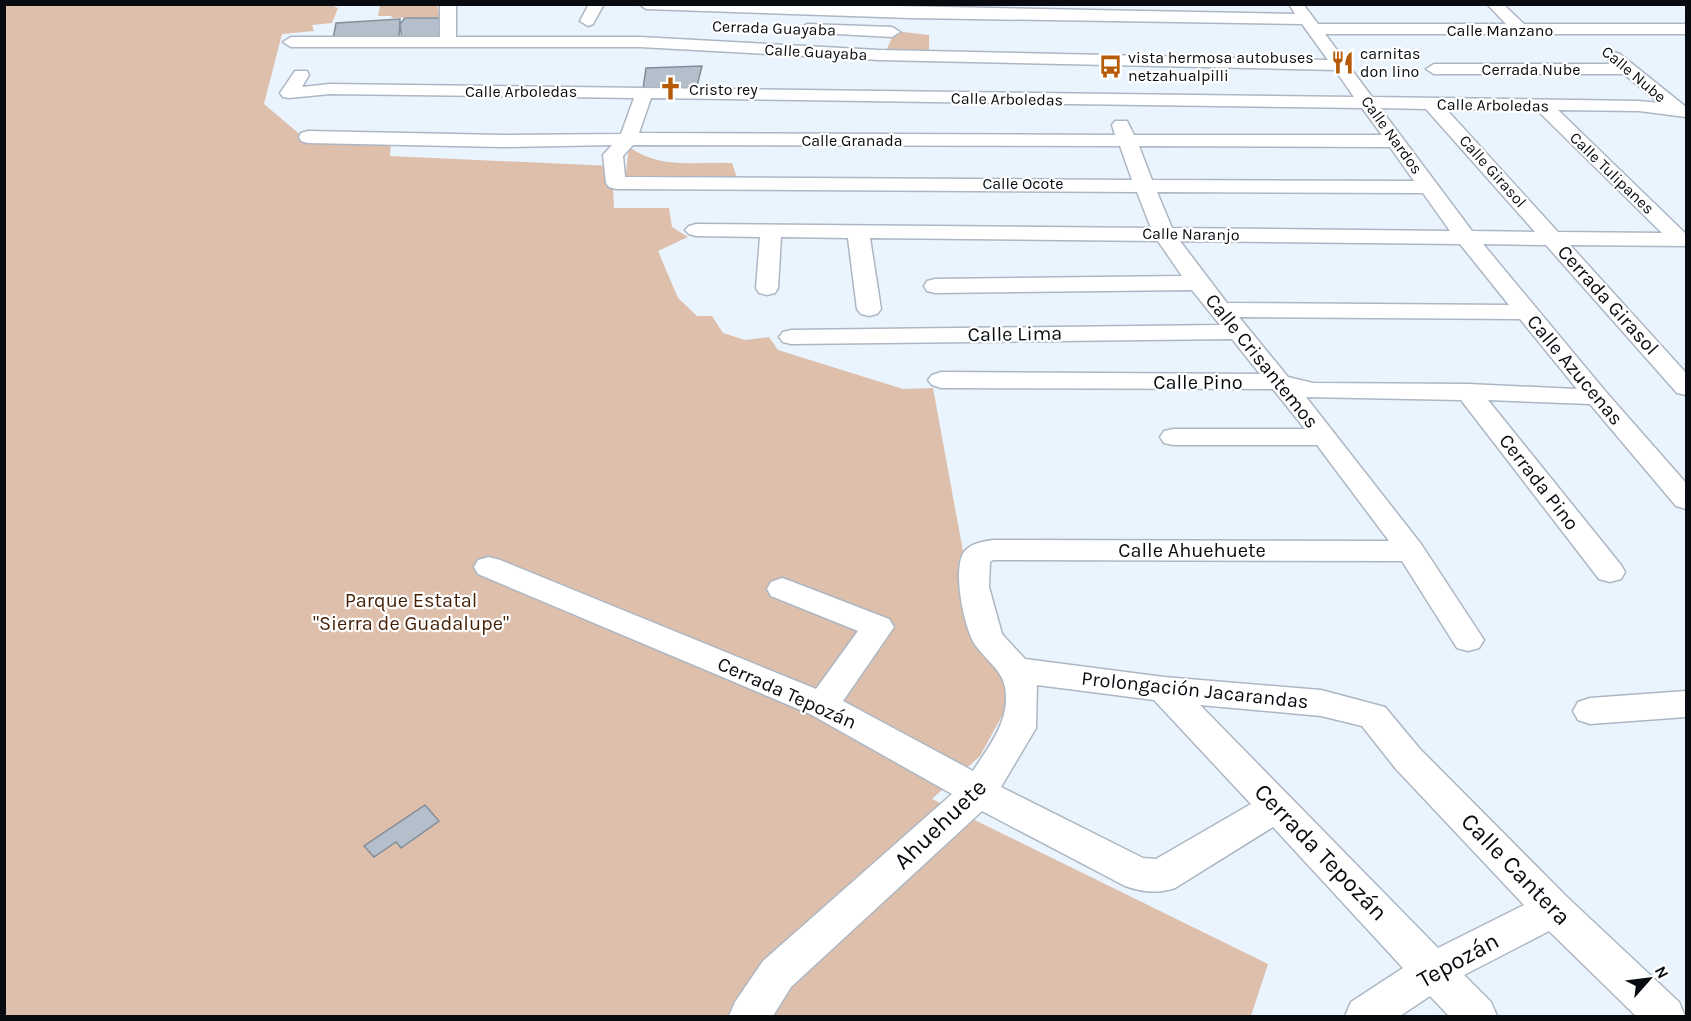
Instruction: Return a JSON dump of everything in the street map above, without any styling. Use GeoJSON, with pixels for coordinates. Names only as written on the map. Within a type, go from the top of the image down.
{"type":"FeatureCollection","features":[{"type":"Feature","properties":{"kind":"street"},"geometry":{"type":"LineString","coordinates":[[448,4],[448,43]]}},
{"type":"Feature","properties":{"kind":"street"},"geometry":{"type":"LineString","coordinates":[[588,21],[597,4]]}},
{"type":"Feature","properties":{"kind":"street","name":"Calle Manzano"},"geometry":{"type":"LineString","coordinates":[[646,4],[866,8],[911,13],[1521,30],[1686,29]]}},
{"type":"Feature","properties":{"kind":"street","name":"Calle Nardos"},"geometry":{"type":"LineString","coordinates":[[1296,4],[1466,238]]}},
{"type":"Feature","properties":{"kind":"street"},"geometry":{"type":"LineString","coordinates":[[1494,4],[1521,30]]}},
{"type":"Feature","properties":{"kind":"street"},"geometry":{"type":"LineString","coordinates":[[858,96],[892,32],[911,13]]}},
{"type":"Feature","properties":{"kind":"street","name":"Cerrada Guayaba"},"geometry":{"type":"LineString","coordinates":[[786,28],[892,32]]}},
{"type":"Feature","properties":{"kind":"street","name":"Calle Nube"},"geometry":{"type":"LineString","coordinates":[[1581,30],[1684,113]]}},
{"type":"Feature","properties":{"kind":"street","name":"Calle Guayaba"},"geometry":{"type":"LineString","coordinates":[[291,42],[640,42],[879,55],[1341,65]]}},
{"type":"Feature","properties":{"kind":"street","name":"Calle Crisantemos"},"geometry":{"type":"LineString","coordinates":[[1098,60],[1163,233],[1198,283],[1325,437],[1411,551],[1468,640]]}},
{"type":"Feature","properties":{"kind":"street","name":"Cerrada Nube"},"geometry":{"type":"LineString","coordinates":[[1434,69],[1628,69]]}},
{"type":"Feature","properties":{"kind":"street","name":"Calle Arboledas"},"geometry":{"type":"LineString","coordinates":[[301,75],[289,93],[329,89],[645,92],[1639,106],[1684,113]]}},
{"type":"Feature","properties":{"kind":"street"},"geometry":{"type":"LineString","coordinates":[[628,139],[645,92]]}},
{"type":"Feature","properties":{"kind":"street","name":"Calle Girasol"},"geometry":{"type":"LineString","coordinates":[[1432,104],[1553,238]]}},
{"type":"Feature","properties":{"kind":"street","name":"Calle Tulipanes"},"geometry":{"type":"LineString","coordinates":[[1543,106],[1684,240]]}},
{"type":"Feature","properties":{"kind":"street","name":"Calle Granada"},"geometry":{"type":"LineString","coordinates":[[308,137],[503,141],[628,139],[1396,141]]}},
{"type":"Feature","properties":{"kind":"street","name":"Calle Ocote"},"geometry":{"type":"LineString","coordinates":[[628,139],[613,155],[616,183],[1430,187]]}},
{"type":"Feature","properties":{"kind":"street","name":"Calle Naranjo"},"geometry":{"type":"LineString","coordinates":[[696,230],[1684,240]]}},
{"type":"Feature","properties":{"kind":"street"},"geometry":{"type":"LineString","coordinates":[[767,288],[771,231]]}},
{"type":"Feature","properties":{"kind":"street"},"geometry":{"type":"LineString","coordinates":[[858,231],[869,309]]}},
{"type":"Feature","properties":{"kind":"street","name":"Calle Azucenas"},"geometry":{"type":"LineString","coordinates":[[1466,238],[1597,397],[1675,476],[1686,500]]}},
{"type":"Feature","properties":{"kind":"street","name":"Cerrada Girasol"},"geometry":{"type":"LineString","coordinates":[[1553,238],[1686,388]]}},
{"type":"Feature","properties":{"kind":"street"},"geometry":{"type":"LineString","coordinates":[[935,286],[1198,283]]}},
{"type":"Feature","properties":{"kind":"street"},"geometry":{"type":"LineString","coordinates":[[1220,310],[1526,312]]}},
{"type":"Feature","properties":{"kind":"street","name":"Calle Lima"},"geometry":{"type":"LineString","coordinates":[[791,337],[1238,332]]}},
{"type":"Feature","properties":{"kind":"street","name":"Calle Pino"},"geometry":{"type":"LineString","coordinates":[[942,380],[1280,382],[1312,391],[1468,392],[1597,397]]}},
{"type":"Feature","properties":{"kind":"street","name":"Cerrada Pino"},"geometry":{"type":"LineString","coordinates":[[1468,392],[1610,572]]}},
{"type":"Feature","properties":{"kind":"street"},"geometry":{"type":"LineString","coordinates":[[1173,437],[1325,437]]}},
{"type":"Feature","properties":{"kind":"street","name":"Calle Ahuehuete"},"geometry":{"type":"LineString","coordinates":[[1016,670],[987,638],[974,587],[975,560],[982,552],[993,550],[1411,551]]}},
{"type":"Feature","properties":{"kind":"street","name":"Cerrada Tepozán"},"geometry":{"type":"LineString","coordinates":[[489,567],[822,705],[980,792],[1137,874],[1161,876],[1277,806]]}},
{"type":"Feature","properties":{"kind":"street"},"geometry":{"type":"LineString","coordinates":[[782,589],[878,627],[822,705]]}},
{"type":"Feature","properties":{"kind":"street","name":"Prolongación Jacarandas"},"geometry":{"type":"LineString","coordinates":[[1016,670],[1164,689],[1321,703],[1373,716]]}},
{"type":"Feature","properties":{"kind":"street","name":"Ahuehuete"},"geometry":{"type":"LineString","coordinates":[[750,1017],[777,974],[980,792],[1019,728],[1022,689],[1016,670]]}},
{"type":"Feature","properties":{"kind":"street","name":"Cerrada Tepozán"},"geometry":{"type":"LineString","coordinates":[[1164,689],[1434,970],[1476,1017]]}},
{"type":"Feature","properties":{"kind":"street"},"geometry":{"type":"LineString","coordinates":[[1590,711],[1686,704]]}},
{"type":"Feature","properties":{"kind":"street","name":"Calle Cantera"},"geometry":{"type":"LineString","coordinates":[[1373,716],[1408,759],[1553,909],[1664,1017]]}},
{"type":"Feature","properties":{"kind":"street","name":"Tepozán"},"geometry":{"type":"LineString","coordinates":[[1366,1017],[1434,970],[1553,909]]}},
{"type":"Feature","properties":{"kind":"green space","name":"Parque Estatal \"Sierra de Guadalupe\""},"geometry":{"type":"Polygon","coordinates":[[[5,4],[328,4],[338,8],[332,23],[312,25],[314,31],[282,34],[264,104],[303,137],[391,143],[390,156],[612,166],[614,208],[669,208],[672,227],[688,237],[658,251],[678,298],[697,316],[712,316],[723,333],[745,340],[769,337],[778,350],[903,389],[933,388],[979,638],[1019,685],[980,756],[932,799],[1268,964],[1251,1016],[5,1016],[5,4]]]}},
{"type":"Feature","properties":{"kind":"green space"},"geometry":{"type":"Polygon","coordinates":[[[437,4],[440,17],[378,16],[380,5],[437,4]]]}},
{"type":"Feature","properties":{"kind":"green space"},"geometry":{"type":"Polygon","coordinates":[[[895,31],[929,35],[929,53],[885,53],[895,31]]]}},
{"type":"Feature","properties":{"kind":"green space"},"geometry":{"type":"Polygon","coordinates":[[[629,147],[641,154],[666,162],[732,163],[737,178],[625,180],[629,147]]]}},
{"type":"Feature","properties":{"kind":"building"},"geometry":{"type":"Polygon","coordinates":[[[405,18],[440,18],[443,41],[402,40],[400,24],[405,18]]]}},
{"type":"Feature","properties":{"kind":"building"},"geometry":{"type":"Polygon","coordinates":[[[400,19],[399,40],[333,39],[336,23],[400,19]]]}},
{"type":"Feature","properties":{"kind":"building","name":"Cristo rey"},"geometry":{"type":"Polygon","coordinates":[[[702,66],[696,90],[643,89],[646,68],[702,66]]]}},
{"type":"Feature","properties":{"kind":"building"},"geometry":{"type":"Polygon","coordinates":[[[425,805],[439,821],[401,848],[396,842],[374,857],[364,846],[425,805]]]}},
{"type":"Feature","properties":{"kind":"place","name":"carnitas don lino"},"geometry":{"type":"Point","coordinates":[1342,62]}},
{"type":"Feature","properties":{"kind":"place","name":"vista hermosa autobuses netzahualpilli"},"geometry":{"type":"Point","coordinates":[1110,66]}},
{"type":"Feature","properties":{"kind":"place","name":"Cristo rey"},"geometry":{"type":"Point","coordinates":[671,89]}}]}
